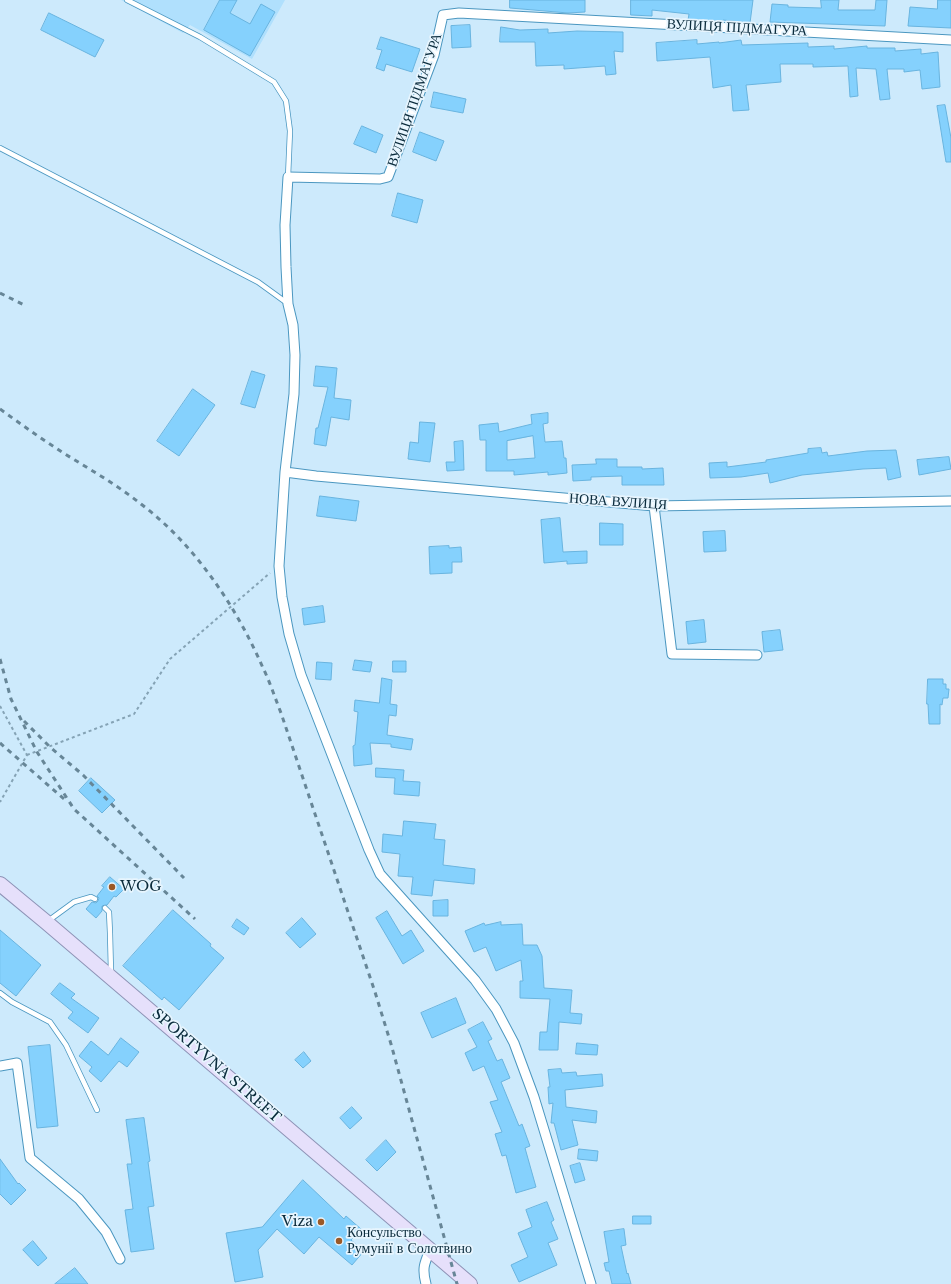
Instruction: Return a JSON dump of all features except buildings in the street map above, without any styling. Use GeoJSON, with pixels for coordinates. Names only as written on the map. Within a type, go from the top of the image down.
{"type":"FeatureCollection","features":[{"type":"Feature","properties":{"kind":"main road","name":"SPORTYVNA STREET"},"geometry":{"type":"LineString","coordinates":[[0,884],[430,1250]]}},
{"type":"Feature","properties":{"kind":"main road"},"geometry":{"type":"LineString","coordinates":[[430,1250],[470,1284]]}},
{"type":"Feature","properties":{"kind":"street","name":"ВУЛИЦЯ ПІДМАГУРА"},"geometry":{"type":"LineString","coordinates":[[288,177],[380,179],[388,177],[434,55],[443,15],[459,13],[951,40]]}},
{"type":"Feature","properties":{"kind":"street"},"geometry":{"type":"LineString","coordinates":[[288,177],[285,225],[288,304],[293,325],[295,355],[294,394],[285,472],[279,566],[282,596],[289,634],[301,675],[369,850],[380,874],[475,980],[496,1009],[510,1036],[534,1097],[591,1284]]}},
{"type":"Feature","properties":{"kind":"street","name":"НОВА ВУЛИЦЯ"},"geometry":{"type":"LineString","coordinates":[[285,472],[654,506],[951,501]]}},
{"type":"Feature","properties":{"kind":"street"},"geometry":{"type":"LineString","coordinates":[[654,506],[672,654],[757,655]]}},
{"type":"Feature","properties":{"kind":"street"},"geometry":{"type":"LineString","coordinates":[[0,1066],[17,1063],[30,1158],[79,1199],[106,1232],[120,1260]]}},
{"type":"Feature","properties":{"kind":"street"},"geometry":{"type":"LineString","coordinates":[[426,1284],[424,1266],[430,1250]]}},
{"type":"Feature","properties":{"kind":"lane"},"geometry":{"type":"LineString","coordinates":[[127,0],[200,37],[274,82],[286,100],[290,131],[288,177]]}},
{"type":"Feature","properties":{"kind":"lane"},"geometry":{"type":"LineString","coordinates":[[0,148],[258,282],[288,304]]}},
{"type":"Feature","properties":{"kind":"lane"},"geometry":{"type":"LineString","coordinates":[[46,922],[74,902],[91,896],[94,899]]}},
{"type":"Feature","properties":{"kind":"lane"},"geometry":{"type":"LineString","coordinates":[[105,908],[108,912],[110,933],[111,977]]}},
{"type":"Feature","properties":{"kind":"lane"},"geometry":{"type":"LineString","coordinates":[[0,993],[12,1002],[50,1022],[66,1045],[97,1110]]}},
{"type":"Feature","properties":{"kind":"path"},"geometry":{"type":"LineString","coordinates":[[0,802],[27,755],[134,714],[170,659],[279,566]]}},
{"type":"Feature","properties":{"kind":"path"},"geometry":{"type":"LineString","coordinates":[[0,706],[27,755]]}},
{"type":"Feature","properties":{"kind":"shaded area"},"geometry":{"type":"Polygon","coordinates":[[[121,0],[285,0],[252,59],[190,25],[183,33],[121,0]]]}},
{"type":"Feature","properties":{"kind":"railway"},"geometry":{"type":"LineString","coordinates":[[0,293],[26,306]]}},
{"type":"Feature","properties":{"kind":"railway"},"geometry":{"type":"LineString","coordinates":[[0,409],[65,454],[123,490],[161,520],[179,538],[212,578],[240,622],[268,679],[281,713],[375,992],[391,1044],[457,1284]]}},
{"type":"Feature","properties":{"kind":"railway"},"geometry":{"type":"LineString","coordinates":[[0,659],[11,699],[37,752],[74,809],[195,919]]}},
{"type":"Feature","properties":{"kind":"railway"},"geometry":{"type":"LineString","coordinates":[[24,721],[50,747],[83,775],[184,878]]}},
{"type":"Feature","properties":{"kind":"railway"},"geometry":{"type":"LineString","coordinates":[[0,743],[64,799]]}},
{"type":"Feature","properties":{"kind":"place","name":"WOG"},"geometry":{"type":"Point","coordinates":[112,887]}},
{"type":"Feature","properties":{"kind":"place","name":"Viza"},"geometry":{"type":"Point","coordinates":[321,1222]}},
{"type":"Feature","properties":{"kind":"place","name":"Консульство Румунії в Солотвино"},"geometry":{"type":"Point","coordinates":[339,1241]}}]}
